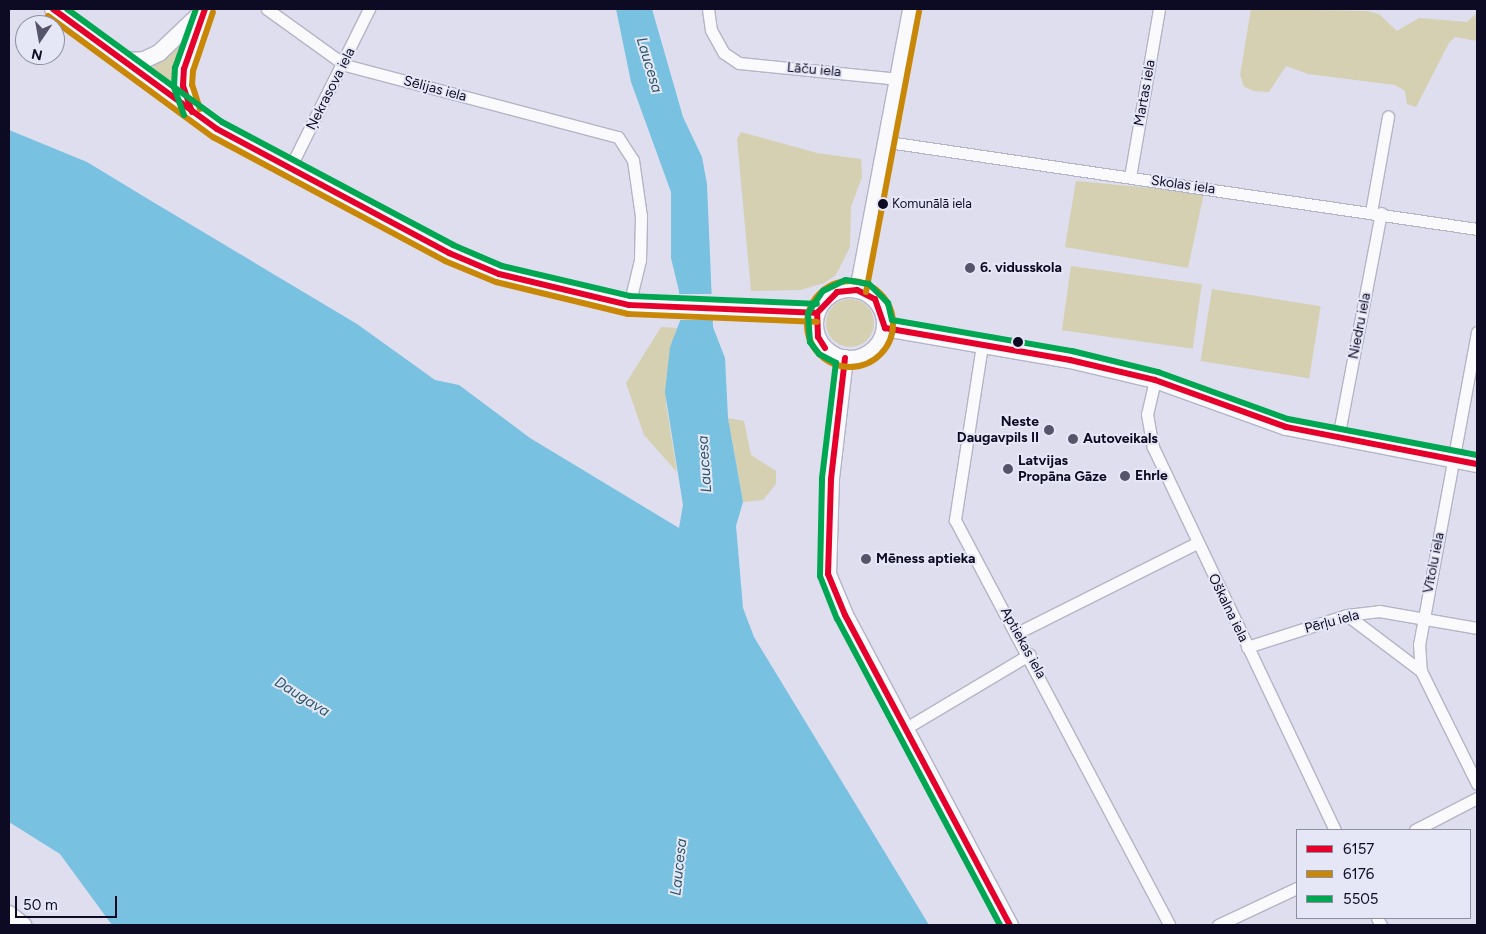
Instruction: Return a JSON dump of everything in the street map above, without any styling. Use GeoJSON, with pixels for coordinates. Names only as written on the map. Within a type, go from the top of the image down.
{"type":"FeatureCollection","features":[{"type":"Feature","properties":{"kind":"main road"},"geometry":{"type":"LineString","coordinates":[[53,9],[192,112],[290,168],[498,274],[574,296],[629,306],[740,308],[817,313]]}},
{"type":"Feature","properties":{"kind":"main road"},"geometry":{"type":"LineString","coordinates":[[120,60],[144,60],[159,53],[204,9]]}},
{"type":"Feature","properties":{"kind":"main road"},"geometry":{"type":"LineString","coordinates":[[192,112],[182,86],[184,69],[204,9]]}},
{"type":"Feature","properties":{"kind":"main road"},"geometry":{"type":"LineString","coordinates":[[857,290],[878,304],[885,328],[867,355],[845,358],[824,347],[818,337],[817,313],[829,297],[857,290]]}},
{"type":"Feature","properties":{"kind":"main road"},"geometry":{"type":"LineString","coordinates":[[885,328],[982,344],[1155,380],[1286,427],[1477,464]]}},
{"type":"Feature","properties":{"kind":"main road"},"geometry":{"type":"LineString","coordinates":[[845,358],[826,540],[828,574],[845,615],[1010,925]]}},
{"type":"Feature","properties":{"kind":"main road"},"geometry":{"type":"LineString","coordinates":[[9,914],[23,925]]}},
{"type":"Feature","properties":{"kind":"street","name":"Sēlijas iela"},"geometry":{"type":"LineString","coordinates":[[267,9],[345,65],[618,137],[633,160],[641,216],[640,260],[629,306]]}},
{"type":"Feature","properties":{"kind":"street","name":"Ņekrasova iela"},"geometry":{"type":"LineString","coordinates":[[290,168],[345,65],[369,9]]}},
{"type":"Feature","properties":{"kind":"street","name":"Lāču iela"},"geometry":{"type":"LineString","coordinates":[[708,9],[711,30],[730,59],[899,78]]}},
{"type":"Feature","properties":{"kind":"street"},"geometry":{"type":"LineString","coordinates":[[857,290],[888,142],[910,9]]}},
{"type":"Feature","properties":{"kind":"street","name":"Martas iela"},"geometry":{"type":"LineString","coordinates":[[1130,177],[1159,9]]}},
{"type":"Feature","properties":{"kind":"street","name":"Niedru iela"},"geometry":{"type":"LineString","coordinates":[[1338,438],[1376,212],[1388,116]]}},
{"type":"Feature","properties":{"kind":"street","name":"Skolas iela"},"geometry":{"type":"LineString","coordinates":[[888,142],[1376,212],[1477,229]]}},
{"type":"Feature","properties":{"kind":"street","name":"Vītolu iela"},"geometry":{"type":"LineString","coordinates":[[1477,332],[1418,644],[1421,671],[1477,784]]}},
{"type":"Feature","properties":{"kind":"street","name":"Aptiekas iela"},"geometry":{"type":"LineString","coordinates":[[982,344],[955,520],[1030,654],[1169,925]]}},
{"type":"Feature","properties":{"kind":"street","name":"Oškalna iela"},"geometry":{"type":"LineString","coordinates":[[1155,380],[1147,425],[1169,486],[1335,829]]}},
{"type":"Feature","properties":{"kind":"street"},"geometry":{"type":"LineString","coordinates":[[1017,633],[1197,543]]}},
{"type":"Feature","properties":{"kind":"street","name":"Pērļu iela"},"geometry":{"type":"LineString","coordinates":[[1247,647],[1347,615],[1379,611],[1477,628]]}},
{"type":"Feature","properties":{"kind":"street"},"geometry":{"type":"LineString","coordinates":[[1347,615],[1421,671]]}},
{"type":"Feature","properties":{"kind":"street"},"geometry":{"type":"LineString","coordinates":[[906,728],[1030,654]]}},
{"type":"Feature","properties":{"kind":"street"},"geometry":{"type":"LineString","coordinates":[[1417,829],[1477,798]]}},
{"type":"Feature","properties":{"kind":"street"},"geometry":{"type":"LineString","coordinates":[[1220,925],[1296,888]]}},
{"type":"Feature","properties":{"kind":"shaded area"},"geometry":{"type":"Polygon","coordinates":[[[1251,9],[1367,11],[1379,14],[1397,31],[1419,18],[1467,22],[1477,13],[1477,41],[1455,37],[1449,43],[1416,107],[1407,104],[1405,91],[1395,85],[1308,74],[1286,66],[1269,92],[1254,91],[1244,87],[1240,75],[1251,9]]]}},
{"type":"Feature","properties":{"kind":"shaded area"},"geometry":{"type":"Polygon","coordinates":[[[190,33],[176,69],[172,87],[149,70],[190,33]]]}},
{"type":"Feature","properties":{"kind":"shaded area"},"geometry":{"type":"Polygon","coordinates":[[[741,132],[817,153],[861,159],[862,177],[851,207],[850,247],[836,275],[824,283],[801,290],[751,291],[737,139],[741,132]]]}},
{"type":"Feature","properties":{"kind":"shaded area"},"geometry":{"type":"Polygon","coordinates":[[[1076,181],[1204,193],[1188,268],[1065,247],[1076,181]]]}},
{"type":"Feature","properties":{"kind":"shaded area"},"geometry":{"type":"Polygon","coordinates":[[[1071,266],[1202,284],[1193,349],[1062,330],[1071,266]]]}},
{"type":"Feature","properties":{"kind":"shaded area"},"geometry":{"type":"Polygon","coordinates":[[[1212,289],[1321,306],[1309,378],[1201,361],[1212,289]]]}},
{"type":"Feature","properties":{"kind":"shaded area"},"geometry":{"type":"Polygon","coordinates":[[[845,299],[855,299],[867,306],[874,318],[874,328],[867,340],[855,347],[845,347],[837,343],[830,336],[826,328],[826,318],[830,310],[837,303],[845,299]]]}},
{"type":"Feature","properties":{"kind":"shaded area"},"geometry":{"type":"Polygon","coordinates":[[[661,327],[677,328],[666,404],[677,472],[644,435],[626,383],[661,327]]]}},
{"type":"Feature","properties":{"kind":"shaded area"},"geometry":{"type":"Polygon","coordinates":[[[728,418],[744,421],[751,455],[776,471],[776,484],[763,500],[743,502],[728,418]]]}},
{"type":"Feature","properties":{"kind":"water"},"geometry":{"type":"Polygon","coordinates":[[[616,9],[652,9],[683,117],[702,157],[707,184],[713,327],[725,358],[728,418],[743,502],[736,526],[743,608],[754,637],[929,925],[112,925],[60,854],[9,822],[9,130],[87,162],[357,324],[435,380],[459,385],[530,438],[679,528],[683,505],[665,392],[670,347],[680,321],[679,291],[671,258],[671,192],[631,82],[616,9]]]}},
{"type":"Feature","properties":{"kind":"pier"},"geometry":{"type":"Polygon","coordinates":[[[677,294],[712,294],[712,320],[677,320],[677,294]]]}},
{"type":"Feature","properties":{"kind":"transit line","name":"6157"},"geometry":{"type":"LineString","coordinates":[[53,9],[217,129],[449,253],[499,274],[629,305],[817,313]]}},
{"type":"Feature","properties":{"kind":"transit line","name":"5505"},"geometry":{"type":"LineString","coordinates":[[67,9],[222,122],[453,245],[502,266],[630,296],[817,304]]}},
{"type":"Feature","properties":{"kind":"transit line","name":"5505"},"geometry":{"type":"LineString","coordinates":[[184,115],[174,87],[175,68],[196,9]]}},
{"type":"Feature","properties":{"kind":"transit line","name":"6157"},"geometry":{"type":"LineString","coordinates":[[192,112],[183,86],[184,69],[205,9]]}},
{"type":"Feature","properties":{"kind":"transit line","name":"6176"},"geometry":{"type":"LineString","coordinates":[[866,292],[919,11]]}},
{"type":"Feature","properties":{"kind":"transit line","name":"6176"},"geometry":{"type":"LineString","coordinates":[[200,109],[192,85],[193,71],[213,12]]}},
{"type":"Feature","properties":{"kind":"transit line","name":"6176"},"geometry":{"type":"LineString","coordinates":[[65,28],[213,137],[445,261],[496,282],[628,314],[817,322]]}},
{"type":"Feature","properties":{"kind":"transit line","name":"5505"},"geometry":{"type":"LineString","coordinates":[[1000,925],[837,619],[820,576],[822,478],[836,363],[819,354],[810,342],[808,313],[823,291],[846,280],[869,284],[888,303],[892,320],[1072,351],[1158,372],[1288,419],[1477,455]]}},
{"type":"Feature","properties":{"kind":"transit line","name":"6176"},"geometry":{"type":"LineString","coordinates":[[850,281],[867,284],[881,293],[890,307],[893,324],[890,341],[881,355],[867,364],[850,367],[833,364],[819,355],[810,341],[807,324],[810,307],[819,293],[833,284],[850,281]]}},
{"type":"Feature","properties":{"kind":"transit line","name":"6157"},"geometry":{"type":"LineString","coordinates":[[825,348],[818,337],[817,313],[837,292],[857,290],[875,299],[885,328]]}},
{"type":"Feature","properties":{"kind":"transit line","name":"6157"},"geometry":{"type":"LineString","coordinates":[[885,328],[1070,360],[1155,380],[1286,427],[1477,464]]}},
{"type":"Feature","properties":{"kind":"transit line","name":"6157"},"geometry":{"type":"LineString","coordinates":[[845,358],[831,479],[828,574],[845,615],[1010,925]]}},
{"type":"Feature","properties":{"kind":"place","name":"Komunālā iela"},"geometry":{"type":"Point","coordinates":[883,204]}},
{"type":"Feature","properties":{"kind":"place","name":"6. vidusskola"},"geometry":{"type":"Point","coordinates":[970,268]}},
{"type":"Feature","properties":{"kind":"place","name":"Neste Daugavpils II"},"geometry":{"type":"Point","coordinates":[1049,430]}},
{"type":"Feature","properties":{"kind":"place","name":"Autoveikals"},"geometry":{"type":"Point","coordinates":[1073,439]}},
{"type":"Feature","properties":{"kind":"place","name":"Latvijas Propāna Gāze"},"geometry":{"type":"Point","coordinates":[1008,469]}},
{"type":"Feature","properties":{"kind":"place","name":"Ehrle"},"geometry":{"type":"Point","coordinates":[1125,476]}},
{"type":"Feature","properties":{"kind":"place","name":"Mēness aptieka"},"geometry":{"type":"Point","coordinates":[866,559]}},
{"type":"Feature","properties":{"kind":"water label","name":"Laucesa"},"geometry":{"type":"Point","coordinates":[649,65]}},
{"type":"Feature","properties":{"kind":"water label","name":"Laucesa"},"geometry":{"type":"Point","coordinates":[705,464]}},
{"type":"Feature","properties":{"kind":"water label","name":"Daugava"},"geometry":{"type":"Point","coordinates":[302,697]}},
{"type":"Feature","properties":{"kind":"water label","name":"Laucesa"},"geometry":{"type":"Point","coordinates":[679,867]}}]}
